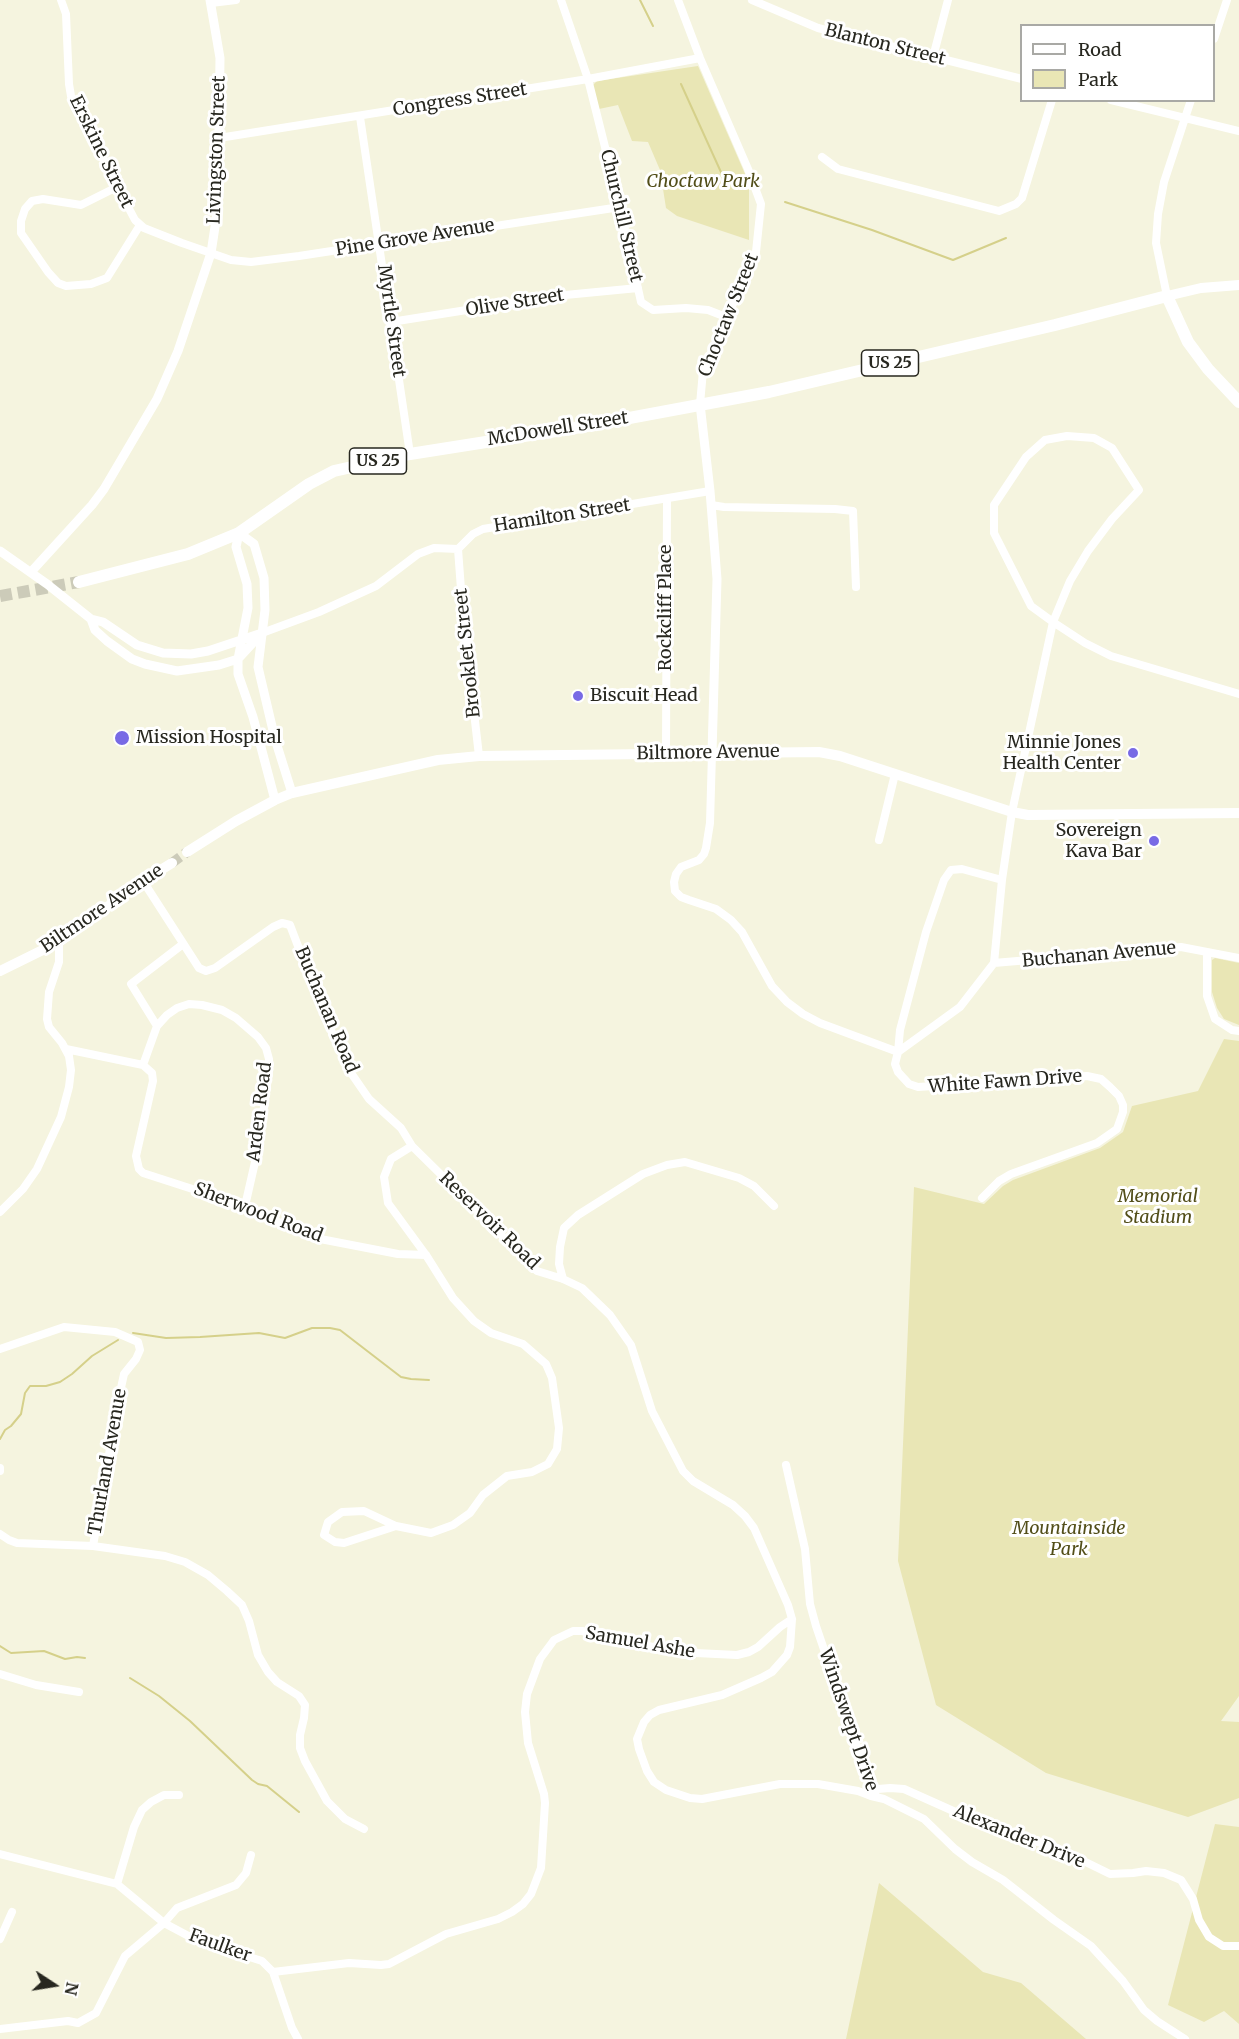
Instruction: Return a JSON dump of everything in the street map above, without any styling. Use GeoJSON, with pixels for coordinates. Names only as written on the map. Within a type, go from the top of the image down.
{"type":"FeatureCollection","features":[{"type":"Feature","properties":{"kind":"main road"},"geometry":{"type":"LineString","coordinates":[[1239,285],[1201,288],[1167,296],[1188,342],[1208,369],[1239,402]]}},
{"type":"Feature","properties":{"kind":"main road","name":"McDowell Street"},"geometry":{"type":"LineString","coordinates":[[79,582],[188,554],[239,533],[309,484],[334,471],[410,454],[581,427],[768,392],[1056,325],[1167,296]]}},
{"type":"Feature","properties":{"kind":"main road","name":"Biltmore Avenue"},"geometry":{"type":"LineString","coordinates":[[187,852],[236,821],[292,793],[438,760],[479,756],[819,752],[840,756],[1012,812],[1054,816],[1239,813]]}},
{"type":"Feature","properties":{"kind":"main road","name":"Biltmore Avenue"},"geometry":{"type":"LineString","coordinates":[[0,971],[59,942],[143,880],[172,862]]}},
{"type":"Feature","properties":{"kind":"street","name":"Erskine Street"},"geometry":{"type":"LineString","coordinates":[[60,0],[66,14],[71,96],[135,220],[162,236],[211,253]]}},
{"type":"Feature","properties":{"kind":"street"},"geometry":{"type":"LineString","coordinates":[[211,2],[236,0]]}},
{"type":"Feature","properties":{"kind":"street","name":"Churchill Street"},"geometry":{"type":"LineString","coordinates":[[561,0],[588,79],[641,302],[653,310],[686,308],[708,310],[726,317]]}},
{"type":"Feature","properties":{"kind":"street","name":"Choctaw Street"},"geometry":{"type":"LineString","coordinates":[[678,0],[761,204],[756,252],[703,370],[700,404],[717,579],[712,753]]}},
{"type":"Feature","properties":{"kind":"street","name":"Blanton Street"},"geometry":{"type":"LineString","coordinates":[[752,0],[818,28],[1020,79]]}},
{"type":"Feature","properties":{"kind":"street"},"geometry":{"type":"LineString","coordinates":[[933,57],[948,0]]}},
{"type":"Feature","properties":{"kind":"street"},"geometry":{"type":"LineString","coordinates":[[1215,36],[1227,0]]}},
{"type":"Feature","properties":{"kind":"street","name":"Livingston Street"},"geometry":{"type":"LineString","coordinates":[[31,572],[92,505],[117,469],[157,399],[171,369],[211,253],[218,207],[220,58],[211,2]]}},
{"type":"Feature","properties":{"kind":"street","name":"Congress Street"},"geometry":{"type":"LineString","coordinates":[[219,138],[360,117],[700,58]]}},
{"type":"Feature","properties":{"kind":"street"},"geometry":{"type":"LineString","coordinates":[[822,157],[838,169],[999,211],[1005,210],[1022,198],[1051,102]]}},
{"type":"Feature","properties":{"kind":"street"},"geometry":{"type":"LineString","coordinates":[[1119,102],[1239,131]]}},
{"type":"Feature","properties":{"kind":"street"},"geometry":{"type":"LineString","coordinates":[[1167,296],[1156,243],[1158,214],[1164,182],[1190,102]]}},
{"type":"Feature","properties":{"kind":"street","name":"Myrtle Street"},"geometry":{"type":"LineString","coordinates":[[360,117],[410,454]]}},
{"type":"Feature","properties":{"kind":"street"},"geometry":{"type":"LineString","coordinates":[[117,187],[81,205],[43,199],[32,201],[25,209],[21,221],[21,233],[48,272],[58,283],[66,286],[91,284],[107,278],[140,225]]}},
{"type":"Feature","properties":{"kind":"street","name":"Pine Grove Avenue"},"geometry":{"type":"LineString","coordinates":[[211,253],[231,260],[251,262],[620,207]]}},
{"type":"Feature","properties":{"kind":"street","name":"Olive Street"},"geometry":{"type":"LineString","coordinates":[[391,322],[555,296],[638,288]]}},
{"type":"Feature","properties":{"kind":"street"},"geometry":{"type":"LineString","coordinates":[[897,1052],[960,1006],[994,963],[1002,880],[1012,812],[1053,622],[1070,581],[1088,551],[1138,490],[1112,448],[1094,438],[1067,436],[1046,440],[1026,457],[994,505],[994,533],[1031,606],[1053,622],[1085,643],[1111,656],[1239,694]]}},
{"type":"Feature","properties":{"kind":"street","name":"Hamilton Street"},"geometry":{"type":"LineString","coordinates":[[458,549],[473,534],[483,529],[710,491]]}},
{"type":"Feature","properties":{"kind":"street","name":"Rockcliff Place"},"geometry":{"type":"LineString","coordinates":[[666,753],[667,500]]}},
{"type":"Feature","properties":{"kind":"street"},"geometry":{"type":"LineString","coordinates":[[711,505],[853,511],[856,587]]}},
{"type":"Feature","properties":{"kind":"street"},"geometry":{"type":"LineString","coordinates":[[275,800],[253,717],[238,674],[238,659],[248,599],[244,572],[236,547],[239,533],[254,544],[264,579],[265,601],[258,667],[275,739],[292,793]]}},
{"type":"Feature","properties":{"kind":"street"},"geometry":{"type":"LineString","coordinates":[[0,551],[91,619],[103,622],[137,645],[163,653],[191,654],[208,651],[319,612],[376,586],[418,554],[434,548],[458,549]]}},
{"type":"Feature","properties":{"kind":"street","name":"Brooklet Street"},"geometry":{"type":"LineString","coordinates":[[458,549],[479,756]]}},
{"type":"Feature","properties":{"kind":"street"},"geometry":{"type":"LineString","coordinates":[[91,619],[95,630],[132,659],[177,671],[225,664],[238,659],[262,633]]}},
{"type":"Feature","properties":{"kind":"street"},"geometry":{"type":"LineString","coordinates":[[712,753],[710,823],[706,848],[699,860],[681,867],[674,882],[675,891],[688,900],[716,909],[731,920],[742,932],[772,986],[787,1002],[803,1014],[820,1023],[897,1052]]}},
{"type":"Feature","properties":{"kind":"street"},"geometry":{"type":"LineString","coordinates":[[879,840],[895,774]]}},
{"type":"Feature","properties":{"kind":"street"},"geometry":{"type":"LineString","coordinates":[[897,1052],[900,1030],[926,932],[944,880],[951,870],[962,870],[1002,880]]}},
{"type":"Feature","properties":{"kind":"street"},"geometry":{"type":"LineString","coordinates":[[66,1049],[143,1065],[157,1026],[130,984],[183,944],[143,880]]}},
{"type":"Feature","properties":{"kind":"street","name":"Buchanan Road"},"geometry":{"type":"LineString","coordinates":[[183,944],[199,968],[206,971],[215,968],[273,927],[282,923],[290,925],[325,1017],[349,1070],[369,1099],[401,1128],[412,1146]]}},
{"type":"Feature","properties":{"kind":"street"},"geometry":{"type":"LineString","coordinates":[[0,1212],[32,1177],[42,1161],[64,1107],[71,1076],[71,1064],[66,1049],[49,1027],[47,1019],[49,992],[59,962],[59,942]]}},
{"type":"Feature","properties":{"kind":"street","name":"Buchanan Avenue"},"geometry":{"type":"LineString","coordinates":[[994,963],[1181,947],[1239,958]]}},
{"type":"Feature","properties":{"kind":"street"},"geometry":{"type":"LineString","coordinates":[[1207,952],[1207,996],[1215,1019],[1232,1030],[1239,1031]]}},
{"type":"Feature","properties":{"kind":"street","name":"Arden Road"},"geometry":{"type":"LineString","coordinates":[[157,1026],[166,1015],[177,1008],[189,1004],[202,1005],[222,1010],[236,1018],[258,1036],[266,1048],[269,1071],[258,1149],[245,1206]]}},
{"type":"Feature","properties":{"kind":"street","name":"White Fawn Drive"},"geometry":{"type":"LineString","coordinates":[[897,1052],[895,1064],[898,1072],[909,1084],[918,1087],[1087,1076],[1101,1079],[1119,1096],[1123,1112],[1117,1129],[1097,1143],[1011,1174],[999,1181],[982,1198]]}},
{"type":"Feature","properties":{"kind":"street","name":"Sherwood Road"},"geometry":{"type":"LineString","coordinates":[[143,1065],[152,1073],[153,1081],[136,1156],[139,1169],[147,1175],[245,1206],[310,1237],[398,1254],[426,1255]]}},
{"type":"Feature","properties":{"kind":"street"},"geometry":{"type":"LineString","coordinates":[[396,1526],[344,1543],[335,1542],[324,1535],[328,1522],[342,1512],[364,1511],[396,1526],[431,1533],[453,1525],[471,1513],[483,1495],[507,1476],[532,1473],[548,1464],[557,1449],[559,1428],[552,1378],[546,1364],[523,1344],[491,1333],[474,1321],[453,1298],[426,1255],[388,1203],[384,1178],[391,1159],[412,1146]]}},
{"type":"Feature","properties":{"kind":"street","name":"Reservoir Road"},"geometry":{"type":"LineString","coordinates":[[412,1146],[531,1266],[547,1275],[563,1279],[582,1288],[610,1315],[631,1345],[652,1411],[683,1471],[693,1481],[733,1505],[745,1516],[754,1528],[788,1605],[792,1619],[790,1647],[772,1672],[722,1695],[659,1710],[644,1722],[637,1739],[639,1749],[654,1782],[666,1790],[690,1798],[702,1799],[762,1786],[799,1784],[836,1787],[871,1796]]}},
{"type":"Feature","properties":{"kind":"street"},"geometry":{"type":"LineString","coordinates":[[563,1279],[559,1264],[564,1228],[578,1215],[643,1174],[667,1165],[685,1162],[739,1178],[754,1186],[774,1206]]}},
{"type":"Feature","properties":{"kind":"street","name":"Thurland Avenue"},"geometry":{"type":"LineString","coordinates":[[0,1349],[64,1327],[115,1332],[138,1342],[140,1350],[124,1374],[93,1546],[165,1556],[185,1562],[208,1575],[242,1605],[258,1655],[268,1672],[277,1682],[299,1696],[305,1705],[300,1748],[327,1801],[345,1819],[364,1829]]}},
{"type":"Feature","properties":{"kind":"street","name":"Windswept Drive"},"geometry":{"type":"LineString","coordinates":[[786,1465],[805,1549],[810,1604],[864,1767],[873,1786],[871,1796],[884,1799],[924,1819],[955,1850],[1003,1880],[1091,1946],[1123,1981],[1144,2010],[1156,2021],[1185,2039]]}},
{"type":"Feature","properties":{"kind":"street"},"geometry":{"type":"LineString","coordinates":[[0,1534],[17,1543],[93,1546]]}},
{"type":"Feature","properties":{"kind":"street","name":"Samuel Ashe"},"geometry":{"type":"LineString","coordinates":[[273,1972],[349,1963],[389,1964],[446,1934],[498,1919],[523,1904],[531,1894],[541,1868],[545,1803],[528,1743],[525,1712],[527,1694],[540,1659],[554,1640],[567,1633],[582,1631],[675,1652],[737,1655],[758,1647],[792,1619]]}},
{"type":"Feature","properties":{"kind":"street"},"geometry":{"type":"LineString","coordinates":[[0,1674],[36,1685],[80,1692]]}},
{"type":"Feature","properties":{"kind":"street","name":"Alexander Drive"},"geometry":{"type":"LineString","coordinates":[[871,1796],[878,1789],[904,1789],[998,1831],[1055,1847],[1110,1874],[1133,1874],[1146,1871],[1164,1873],[1181,1880],[1193,1899],[1199,1920],[1209,1937],[1224,1946],[1239,1946]]}},
{"type":"Feature","properties":{"kind":"street"},"geometry":{"type":"LineString","coordinates":[[0,1854],[117,1884],[134,1827],[142,1810],[164,1795],[179,1795]]}},
{"type":"Feature","properties":{"kind":"street"},"geometry":{"type":"LineString","coordinates":[[0,2029],[68,2021],[78,2023],[96,2013],[125,1956],[164,1923],[177,1908],[236,1885],[246,1873],[251,1855]]}},
{"type":"Feature","properties":{"kind":"street","name":"Faulker"},"geometry":{"type":"LineString","coordinates":[[117,1884],[164,1923],[195,1940],[262,1961],[273,1972]]}},
{"type":"Feature","properties":{"kind":"street"},"geometry":{"type":"LineString","coordinates":[[0,1939],[12,1912]]}},
{"type":"Feature","properties":{"kind":"street"},"geometry":{"type":"LineString","coordinates":[[273,1972],[298,2039]]}},
{"type":"Feature","properties":{"kind":"green space","name":"Choctaw Park"},"geometry":{"type":"Polygon","coordinates":[[[698,66],[749,183],[749,240],[677,216],[666,208],[660,170],[648,142],[632,141],[618,105],[599,109],[593,85],[597,81],[698,66]]]}},
{"type":"Feature","properties":{"kind":"green space"},"geometry":{"type":"Polygon","coordinates":[[[1215,958],[1239,963],[1239,1025],[1224,1019],[1217,1008],[1212,992],[1212,960],[1215,958]]]}},
{"type":"Feature","properties":{"kind":"green space","name":"Mountainside Park"},"geometry":{"type":"Polygon","coordinates":[[[1224,1039],[1239,1041],[1239,1696],[1221,1721],[1239,1722],[1239,1798],[1188,1817],[1046,1773],[936,1705],[898,1561],[914,1187],[984,1204],[1013,1180],[1100,1148],[1123,1132],[1132,1106],[1198,1091],[1224,1039]]]}},
{"type":"Feature","properties":{"kind":"green space"},"geometry":{"type":"Polygon","coordinates":[[[1215,1824],[1239,1827],[1239,2024],[1224,2011],[1204,2022],[1168,2005],[1215,1824]]]}},
{"type":"Feature","properties":{"kind":"green space"},"geometry":{"type":"Polygon","coordinates":[[[879,1883],[983,1972],[1021,1983],[1086,2039],[846,2039],[879,1883]]]}},
{"type":"Feature","properties":{"kind":"waterway"},"geometry":{"type":"LineString","coordinates":[[640,0],[653,26]]}},
{"type":"Feature","properties":{"kind":"waterway"},"geometry":{"type":"LineString","coordinates":[[681,84],[725,181],[733,183]]}},
{"type":"Feature","properties":{"kind":"waterway"},"geometry":{"type":"LineString","coordinates":[[785,202],[872,230],[953,260],[1006,238]]}},
{"type":"Feature","properties":{"kind":"waterway"},"geometry":{"type":"LineString","coordinates":[[133,1333],[166,1338],[259,1333],[285,1338],[312,1328],[330,1328],[340,1330],[401,1377],[429,1380]]}},
{"type":"Feature","properties":{"kind":"waterway"},"geometry":{"type":"LineString","coordinates":[[0,1439],[5,1430],[21,1414],[25,1393],[30,1386],[46,1386],[60,1382],[92,1356],[118,1340]]}},
{"type":"Feature","properties":{"kind":"waterway"},"geometry":{"type":"LineString","coordinates":[[0,1646],[11,1653],[44,1651],[65,1659],[85,1658]]}},
{"type":"Feature","properties":{"kind":"waterway"},"geometry":{"type":"LineString","coordinates":[[130,1678],[159,1696],[190,1721],[252,1780],[267,1786],[299,1812]]}},
{"type":"Feature","properties":{"kind":"tunnel"},"geometry":{"type":"LineString","coordinates":[[0,596],[79,582]]}},
{"type":"Feature","properties":{"kind":"tunnel"},"geometry":{"type":"LineString","coordinates":[[172,863],[187,852]]}},
{"type":"Feature","properties":{"kind":"place","name":"Biscuit Head"},"geometry":{"type":"Point","coordinates":[578,696]}},
{"type":"Feature","properties":{"kind":"place","name":"Mission Hospital"},"geometry":{"type":"Point","coordinates":[122,738]}},
{"type":"Feature","properties":{"kind":"place","name":"Minnie Jones Health Center"},"geometry":{"type":"Point","coordinates":[1133,753]}},
{"type":"Feature","properties":{"kind":"place","name":"Sovereign Kava Bar"},"geometry":{"type":"Point","coordinates":[1154,841]}},
{"type":"Feature","properties":{"kind":"park label","name":"Memorial Stadium"},"geometry":{"type":"Point","coordinates":[1158,1207]}}]}
